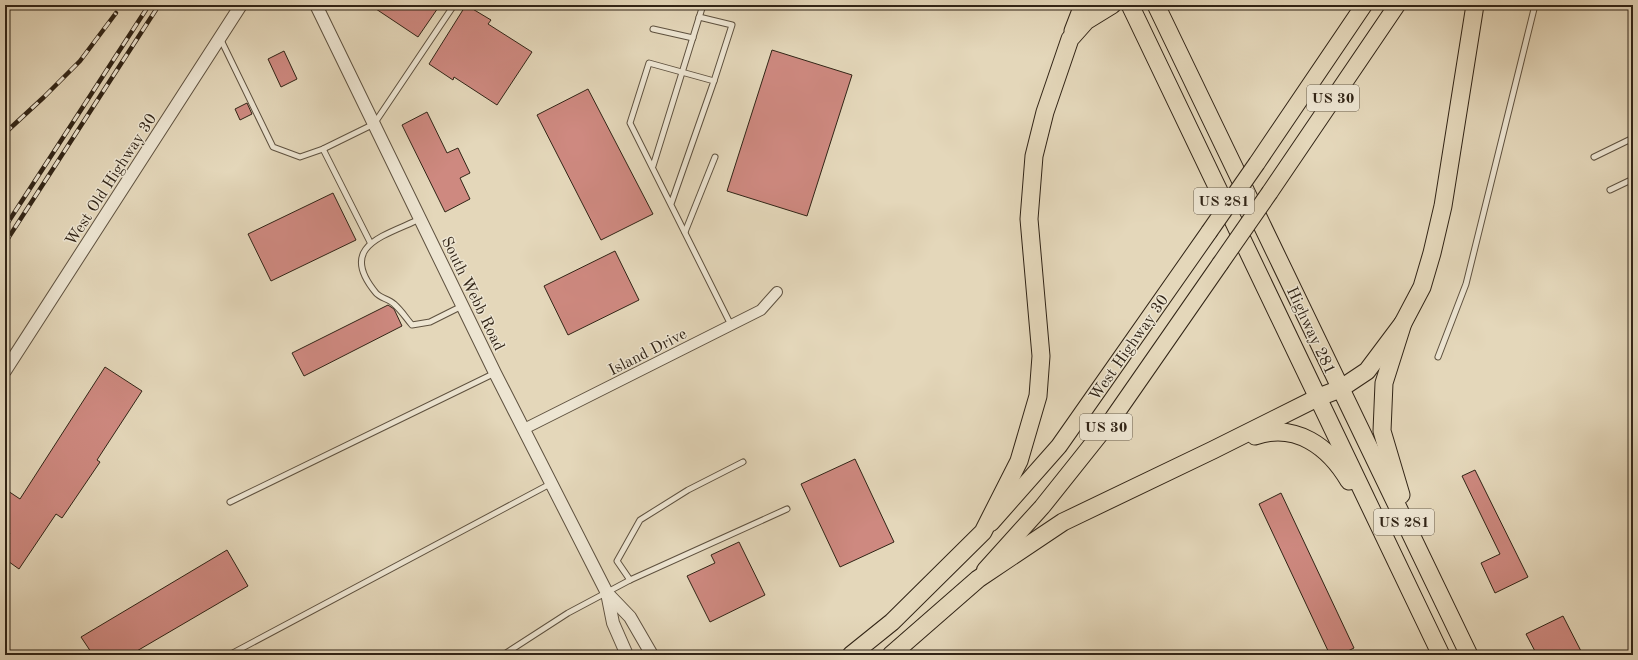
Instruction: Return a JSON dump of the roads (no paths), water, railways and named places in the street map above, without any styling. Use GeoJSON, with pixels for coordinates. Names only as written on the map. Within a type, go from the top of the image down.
{"type":"FeatureCollection","features":[{"type":"Feature","properties":{"kind":"highway"},"geometry":{"type":"LineString","coordinates":[[983,532],[1019,461],[1038,396],[1041,356],[1029,219],[1034,156],[1045,112],[1083,5]]}},
{"type":"Feature","properties":{"kind":"highway"},"geometry":{"type":"LineString","coordinates":[[1070,39],[1086,21],[1112,5]]}},
{"type":"Feature","properties":{"kind":"highway","name":"Highway 281"},"geometry":{"type":"LineString","coordinates":[[1130,5],[1319,397],[1441,655]]}},
{"type":"Feature","properties":{"kind":"highway","name":"Highway 281"},"geometry":{"type":"LineString","coordinates":[[1156,5],[1469,655]]}},
{"type":"Feature","properties":{"kind":"highway"},"geometry":{"type":"LineString","coordinates":[[978,579],[1062,522],[1214,450],[1319,397],[1340,389],[1367,371],[1403,323],[1422,287],[1440,219],[1475,5]]}},
{"type":"Feature","properties":{"kind":"highway"},"geometry":{"type":"LineString","coordinates":[[1403,323],[1384,383],[1382,431],[1395,478],[1424,563]]}},
{"type":"Feature","properties":{"kind":"highway"},"geometry":{"type":"LineString","coordinates":[[1214,450],[1260,434],[1280,431],[1314,442],[1326,450],[1340,467],[1401,570]]}},
{"type":"Feature","properties":{"kind":"highway","name":"West Highway 30"},"geometry":{"type":"LineString","coordinates":[[851,655],[892,622],[983,532]]}},
{"type":"Feature","properties":{"kind":"highway","name":"West Highway 30"},"geometry":{"type":"LineString","coordinates":[[891,655],[978,579]]}},
{"type":"Feature","properties":{"kind":"main road","name":"West Highway 30"},"geometry":{"type":"LineString","coordinates":[[983,532],[1059,446],[1257,163],[1364,5]]}},
{"type":"Feature","properties":{"kind":"main road","name":"West Highway 30"},"geometry":{"type":"LineString","coordinates":[[978,579],[1042,507],[1113,418],[1270,192],[1397,5]]}},
{"type":"Feature","properties":{"kind":"street","name":"West Old Highway 30"},"geometry":{"type":"LineString","coordinates":[[5,371],[241,5]]}},
{"type":"Feature","properties":{"kind":"street","name":"South Webb Road"},"geometry":{"type":"LineString","coordinates":[[316,5],[494,373],[524,429],[550,484],[607,593],[630,618],[652,655]]}},
{"type":"Feature","properties":{"kind":"street","name":"Island Drive"},"geometry":{"type":"LineString","coordinates":[[524,429],[761,310],[777,292]]}},
{"type":"Feature","properties":{"kind":"street","name":"South Webb Road"},"geometry":{"type":"LineString","coordinates":[[607,593],[613,623],[627,655]]}},
{"type":"Feature","properties":{"kind":"lane"},"geometry":{"type":"LineString","coordinates":[[220,38],[273,147],[300,158],[323,149],[374,124],[454,5]]}},
{"type":"Feature","properties":{"kind":"lane"},"geometry":{"type":"LineString","coordinates":[[653,166],[703,5]]}},
{"type":"Feature","properties":{"kind":"lane"},"geometry":{"type":"LineString","coordinates":[[1438,357],[1466,284],[1535,5]]}},
{"type":"Feature","properties":{"kind":"lane"},"geometry":{"type":"LineString","coordinates":[[671,204],[732,25],[700,17]]}},
{"type":"Feature","properties":{"kind":"lane"},"geometry":{"type":"LineString","coordinates":[[653,29],[693,38]]}},
{"type":"Feature","properties":{"kind":"lane"},"geometry":{"type":"LineString","coordinates":[[714,81],[649,63],[630,123],[653,166],[731,325]]}},
{"type":"Feature","properties":{"kind":"lane"},"geometry":{"type":"LineString","coordinates":[[1594,157],[1633,138]]}},
{"type":"Feature","properties":{"kind":"lane"},"geometry":{"type":"LineString","coordinates":[[323,149],[370,242]]}},
{"type":"Feature","properties":{"kind":"lane"},"geometry":{"type":"LineString","coordinates":[[685,232],[715,157]]}},
{"type":"Feature","properties":{"kind":"lane"},"geometry":{"type":"LineString","coordinates":[[1610,190],[1633,179]]}},
{"type":"Feature","properties":{"kind":"lane"},"geometry":{"type":"LineString","coordinates":[[420,219],[370,242],[361,258],[362,272],[377,294],[393,303],[412,325],[430,322],[462,306]]}},
{"type":"Feature","properties":{"kind":"lane"},"geometry":{"type":"LineString","coordinates":[[230,502],[494,373]]}},
{"type":"Feature","properties":{"kind":"lane"},"geometry":{"type":"LineString","coordinates":[[630,580],[617,561],[640,520],[688,490],[743,462]]}},
{"type":"Feature","properties":{"kind":"lane"},"geometry":{"type":"LineString","coordinates":[[229,655],[550,484]]}},
{"type":"Feature","properties":{"kind":"lane"},"geometry":{"type":"LineString","coordinates":[[503,655],[568,612],[630,580],[787,509]]}},
{"type":"Feature","properties":{"kind":"railway"},"geometry":{"type":"LineString","coordinates":[[5,227],[149,5]]}},
{"type":"Feature","properties":{"kind":"railway"},"geometry":{"type":"LineString","coordinates":[[5,243],[159,5]]}},
{"type":"Feature","properties":{"kind":"railway"},"geometry":{"type":"LineString","coordinates":[[5,133],[80,61],[116,13]]}}]}
